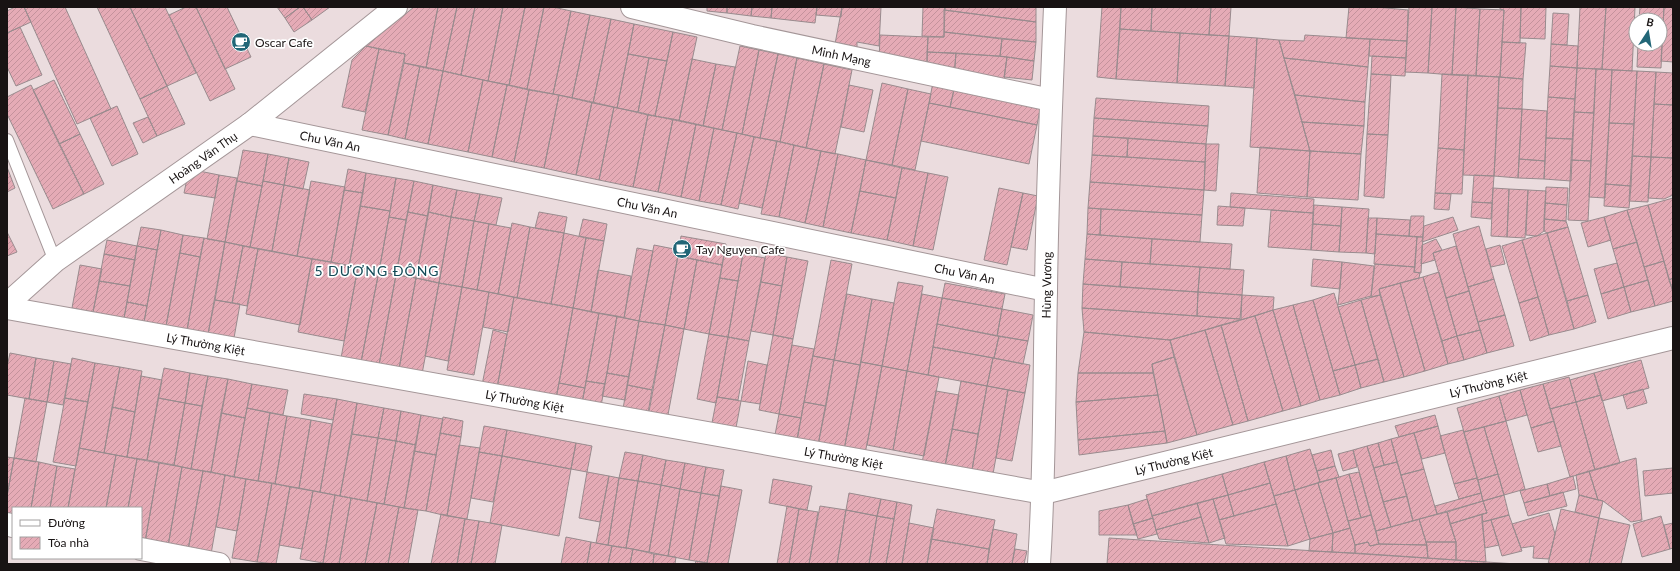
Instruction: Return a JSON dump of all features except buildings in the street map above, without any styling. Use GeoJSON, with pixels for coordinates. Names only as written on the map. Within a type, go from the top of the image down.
{"type":"FeatureCollection","features":[{"type":"Feature","properties":{"kind":"street","name":"Hoàng Văn Thụ"},"geometry":{"type":"LineString","coordinates":[[7,304],[55,261],[250,124],[396,7]]}},
{"type":"Feature","properties":{"kind":"street","name":"Minh Mạng"},"geometry":{"type":"LineString","coordinates":[[632,7],[752,36],[1051,100]]}},
{"type":"Feature","properties":{"kind":"street","name":"Hùng Vương"},"geometry":{"type":"LineString","coordinates":[[1039,564],[1044,492],[1046,290],[1055,7]]}},
{"type":"Feature","properties":{"kind":"street","name":"Chu Văn An"},"geometry":{"type":"LineString","coordinates":[[250,124],[1046,290]]}},
{"type":"Feature","properties":{"kind":"street","name":"Lý Thường Kiệt"},"geometry":{"type":"LineString","coordinates":[[7,308],[1044,492],[1673,338]]}},
{"type":"Feature","properties":{"kind":"street"},"geometry":{"type":"LineString","coordinates":[[142,549],[219,564]]}},
{"type":"Feature","properties":{"kind":"lane"},"geometry":{"type":"LineString","coordinates":[[7,140],[55,261]]}},
{"type":"Feature","properties":{"kind":"place","name":"Oscar Cafe"},"geometry":{"type":"Point","coordinates":[241,42]}},
{"type":"Feature","properties":{"kind":"place","name":"Tay Nguyen Cafe"},"geometry":{"type":"Point","coordinates":[682,249]}},
{"type":"Feature","properties":{"kind":"district","name":"5 DƯƠNG ĐÔNG"},"geometry":{"type":"Point","coordinates":[377,270]}}]}
